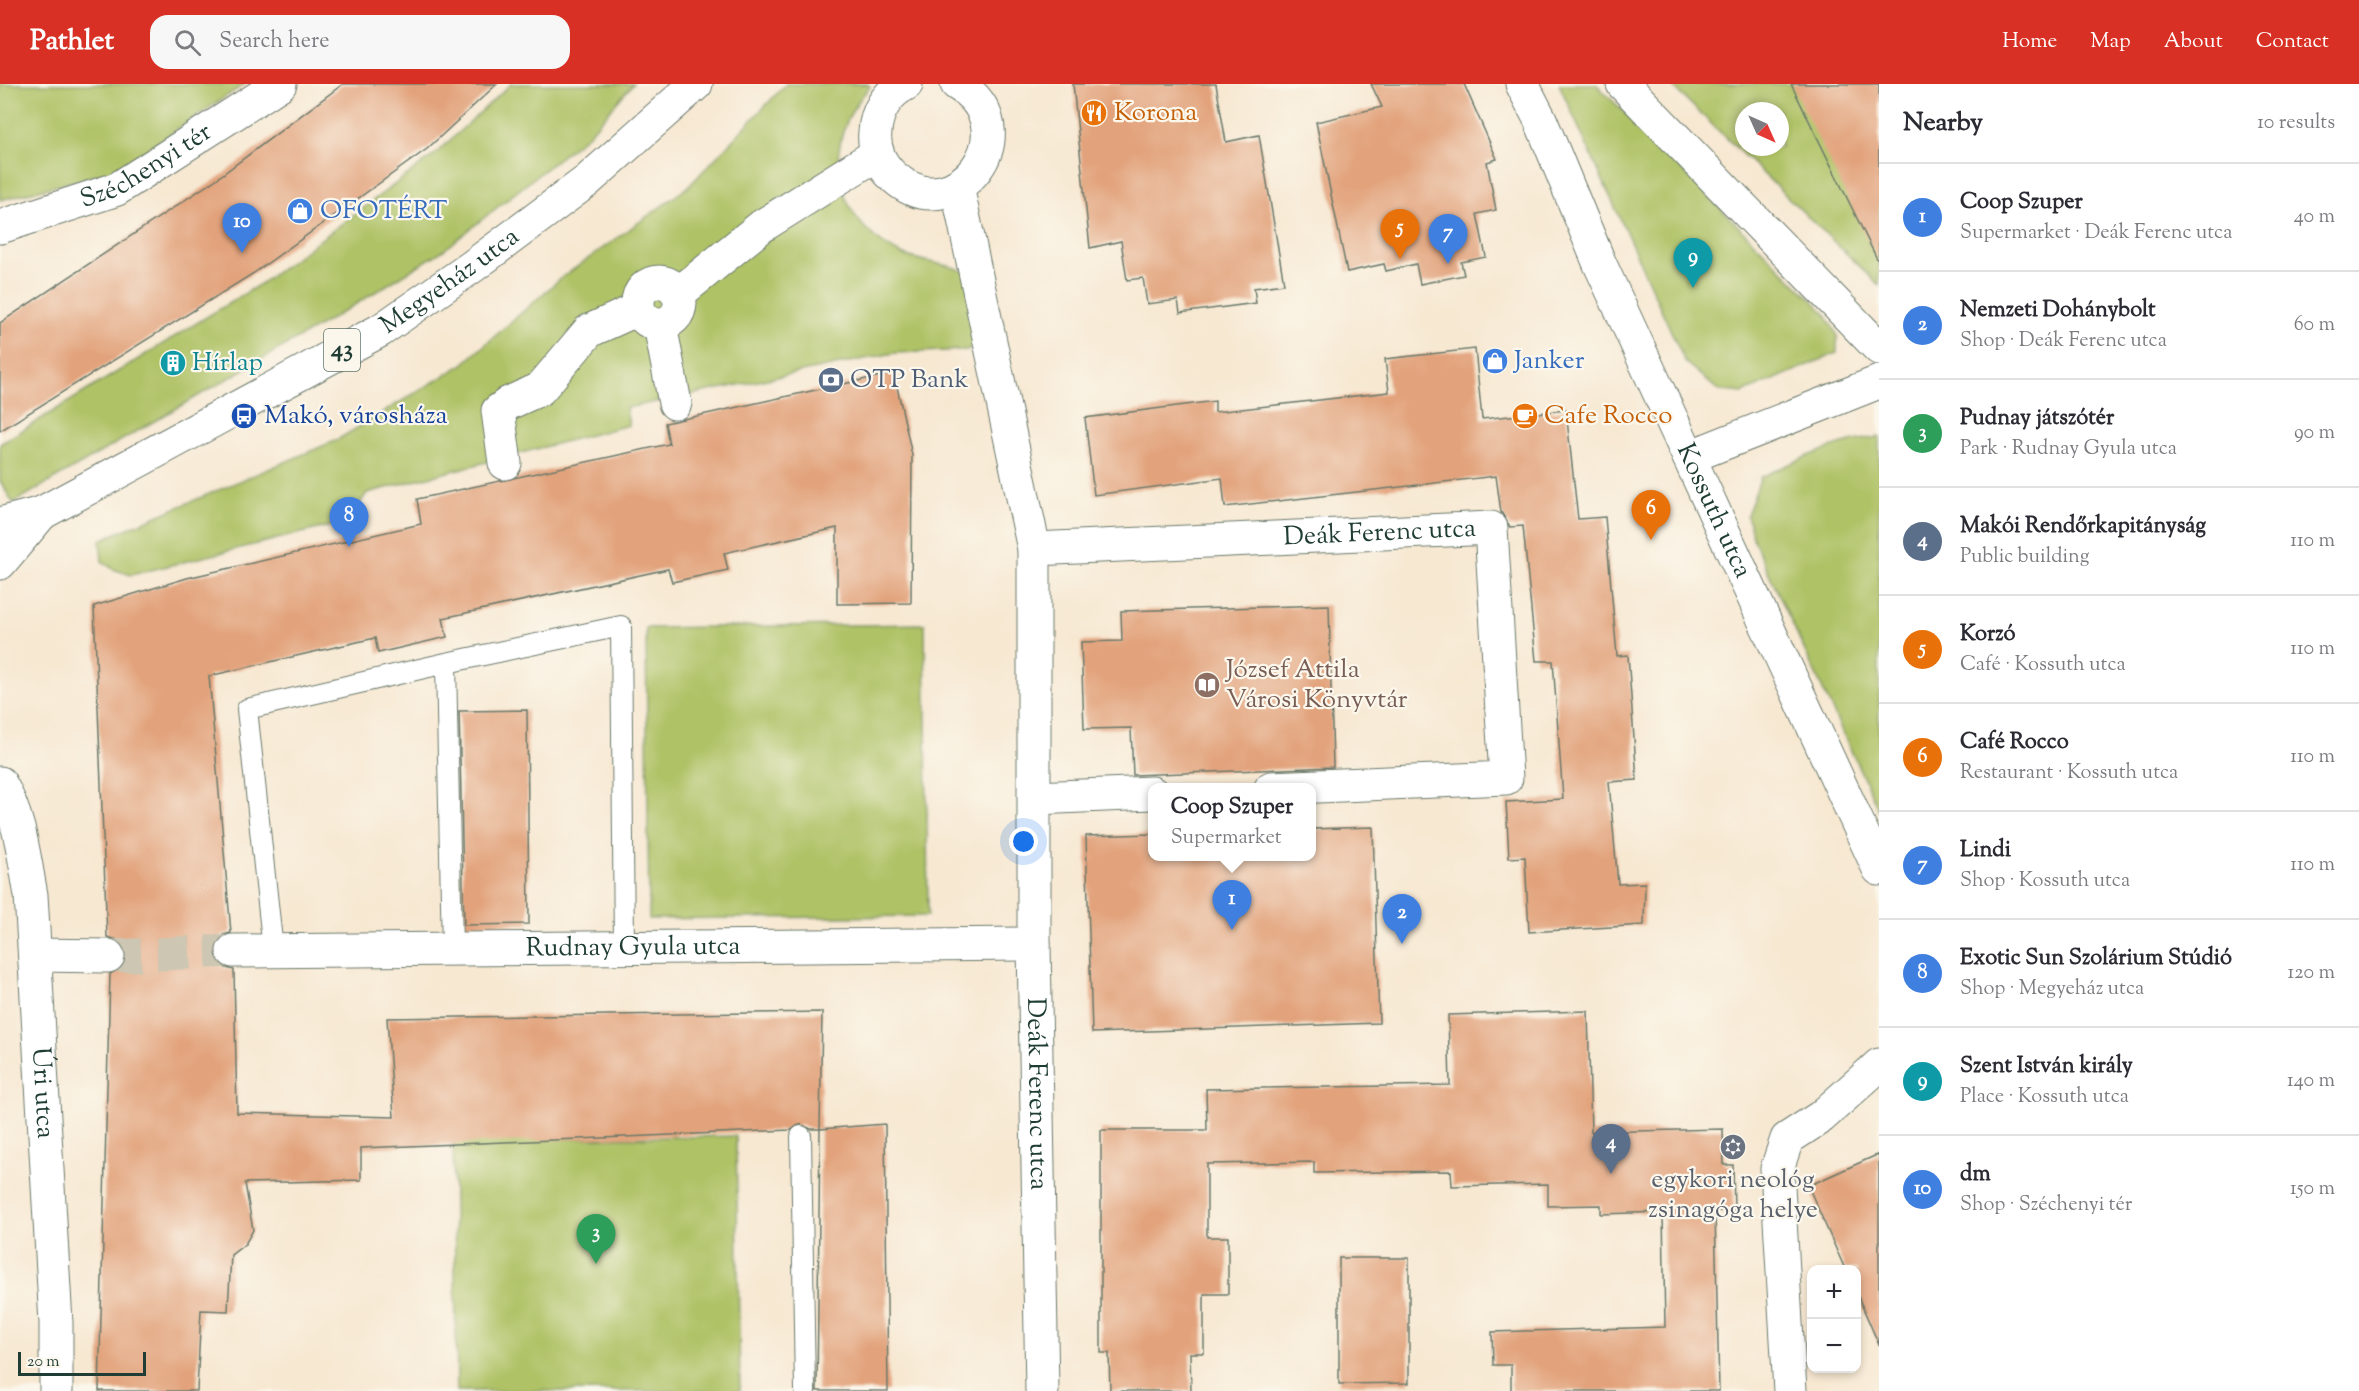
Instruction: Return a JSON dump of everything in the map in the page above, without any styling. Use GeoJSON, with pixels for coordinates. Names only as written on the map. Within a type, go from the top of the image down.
{"type":"FeatureCollection","features":[{"type":"Feature","properties":{"kind":"street","name":"Széchenyi tér"},"geometry":{"type":"LineString","coordinates":[[0,227],[117,189],[280,84]]}},
{"type":"Feature","properties":{"kind":"street"},"geometry":{"type":"LineString","coordinates":[[903,84],[887,98],[877,115],[874,134],[877,154],[901,184],[919,191],[938,192],[957,186],[972,175],[984,160],[988,142],[987,123],[981,105],[969,91],[957,84]]}},
{"type":"Feature","properties":{"kind":"street","name":"Kossuth utca"},"geometry":{"type":"LineString","coordinates":[[1522,84],[1689,457],[1879,869]]}},
{"type":"Feature","properties":{"kind":"street"},"geometry":{"type":"LineString","coordinates":[[1623,84],[1879,348]]}},
{"type":"Feature","properties":{"kind":"street","name":"Megyeház utca"},"geometry":{"type":"LineString","coordinates":[[42,513],[381,330],[474,267],[586,181],[687,89]]}},
{"type":"Feature","properties":{"kind":"street"},"geometry":{"type":"LineString","coordinates":[[675,404],[649,317],[639,296],[648,285],[661,282],[668,284],[678,294],[762,226],[877,154]]}},
{"type":"Feature","properties":{"kind":"street"},"geometry":{"type":"LineString","coordinates":[[957,186],[1034,549]]}},
{"type":"Feature","properties":{"kind":"street"},"geometry":{"type":"LineString","coordinates":[[505,463],[498,411],[540,389],[589,331],[649,317]]}},
{"type":"Feature","properties":{"kind":"street"},"geometry":{"type":"LineString","coordinates":[[1689,457],[1879,382]]}},
{"type":"Feature","properties":{"kind":"street","name":"43"},"geometry":{"type":"LineString","coordinates":[[0,524],[42,513]]}},
{"type":"Feature","properties":{"kind":"street","name":"43"},"geometry":{"type":"LineString","coordinates":[[0,563],[42,513]]}},
{"type":"Feature","properties":{"kind":"street","name":"Deák Ferenc utca"},"geometry":{"type":"LineString","coordinates":[[1042,1391],[1034,944],[1034,549],[1491,528],[1506,778],[1316,786]]}},
{"type":"Feature","properties":{"kind":"street","name":"Úri utca"},"geometry":{"type":"LineString","coordinates":[[2,790],[19,830],[31,895],[56,1323],[56,1391]]}},
{"type":"Feature","properties":{"kind":"street"},"geometry":{"type":"LineString","coordinates":[[1035,798],[1148,793]]}},
{"type":"Feature","properties":{"kind":"street","name":"Rudnay Gyula utca"},"geometry":{"type":"LineString","coordinates":[[233,951],[1034,944]]}},
{"type":"Feature","properties":{"kind":"street"},"geometry":{"type":"LineString","coordinates":[[35,955],[108,956]]}},
{"type":"Feature","properties":{"kind":"street"},"geometry":{"type":"LineString","coordinates":[[1791,1391],[1777,1169],[1787,1139],[1821,1117],[1879,1065]]}},
{"type":"Feature","properties":{"kind":"lane"},"geometry":{"type":"LineString","coordinates":[[273,950],[247,709],[621,626],[624,948]]}},
{"type":"Feature","properties":{"kind":"lane"},"geometry":{"type":"LineString","coordinates":[[447,663],[452,949]]}},
{"type":"Feature","properties":{"kind":"lane"},"geometry":{"type":"LineString","coordinates":[[801,1136],[805,1391]]}},
{"type":"Feature","properties":{"kind":"green space"},"geometry":{"type":"Polygon","coordinates":[[[0,84],[245,84],[114,171],[0,200],[0,84]]]}},
{"type":"Feature","properties":{"kind":"green space"},"geometry":{"type":"Polygon","coordinates":[[[511,84],[633,84],[589,134],[444,250],[333,318],[13,503],[0,481],[0,444],[262,283],[434,155],[511,84]]]}},
{"type":"Feature","properties":{"kind":"green space"},"geometry":{"type":"Polygon","coordinates":[[[786,84],[868,84],[870,87],[854,108],[844,130],[839,153],[839,175],[845,197],[857,218],[873,236],[895,251],[969,274],[978,343],[967,350],[894,353],[626,408],[629,425],[367,493],[354,512],[342,523],[131,575],[113,569],[102,561],[100,540],[337,440],[462,365],[560,279],[688,187],[786,84]]]}},
{"type":"Feature","properties":{"kind":"green space"},"geometry":{"type":"Polygon","coordinates":[[[1559,84],[1596,84],[1825,313],[1837,335],[1837,353],[1742,393],[1718,390],[1685,362],[1559,84]]]}},
{"type":"Feature","properties":{"kind":"green space"},"geometry":{"type":"Polygon","coordinates":[[[1670,84],[1835,84],[1879,177],[1879,285],[1745,156],[1789,156],[1789,102],[1735,102],[1735,147],[1670,84]]]}},
{"type":"Feature","properties":{"kind":"green space"},"geometry":{"type":"Polygon","coordinates":[[[1879,437],[1879,811],[1754,541],[1747,515],[1761,477],[1833,447],[1879,437]]]}},
{"type":"Feature","properties":{"kind":"green space"},"geometry":{"type":"Polygon","coordinates":[[[925,624],[928,916],[649,919],[646,628],[925,624]]]}},
{"type":"Feature","properties":{"kind":"green space"},"geometry":{"type":"Polygon","coordinates":[[[736,1136],[740,1391],[457,1391],[453,1141],[736,1136]]]}},
{"type":"Feature","properties":{"kind":"building"},"geometry":{"type":"Polygon","coordinates":[[[343,84],[497,84],[427,149],[254,273],[0,431],[0,323],[215,180],[343,84]]]}},
{"type":"Feature","properties":{"kind":"building"},"geometry":{"type":"Polygon","coordinates":[[[1073,84],[1216,84],[1226,142],[1259,135],[1284,284],[1254,288],[1256,303],[1180,313],[1178,300],[1147,304],[1143,278],[1127,280],[1121,241],[1090,248],[1073,84]]]}},
{"type":"Feature","properties":{"kind":"building"},"geometry":{"type":"Polygon","coordinates":[[[1371,84],[1464,84],[1497,159],[1487,162],[1496,210],[1477,214],[1486,257],[1461,262],[1464,275],[1420,284],[1416,264],[1386,271],[1384,264],[1347,272],[1316,122],[1382,107],[1371,84]]]}},
{"type":"Feature","properties":{"kind":"building"},"geometry":{"type":"Polygon","coordinates":[[[1791,84],[1879,84],[1879,263],[1791,84]]]}},
{"type":"Feature","properties":{"kind":"building"},"geometry":{"type":"Polygon","coordinates":[[[1475,349],[1482,419],[1566,410],[1578,519],[1605,517],[1617,656],[1628,655],[1637,780],[1609,782],[1618,884],[1645,883],[1644,925],[1529,932],[1525,857],[1509,858],[1506,802],[1563,799],[1553,661],[1536,661],[1523,526],[1510,527],[1501,512],[1496,476],[1225,507],[1222,478],[1094,495],[1085,418],[1215,401],[1215,412],[1389,392],[1385,359],[1475,349]]]}},
{"type":"Feature","properties":{"kind":"building"},"geometry":{"type":"Polygon","coordinates":[[[894,373],[912,455],[911,603],[837,604],[837,528],[724,553],[728,570],[672,582],[668,569],[443,618],[447,637],[378,653],[375,638],[209,676],[231,933],[223,935],[217,941],[214,952],[217,961],[223,967],[234,970],[237,1113],[394,1117],[387,1018],[822,1012],[820,1129],[811,1129],[800,1124],[791,1130],[361,1148],[361,1180],[245,1183],[253,1230],[245,1244],[231,1255],[228,1311],[201,1310],[197,1391],[99,1391],[110,974],[124,966],[127,956],[124,946],[118,940],[107,937],[94,606],[187,578],[421,524],[417,499],[669,444],[665,423],[894,373]]]}},
{"type":"Feature","properties":{"kind":"building","name":"József Attila Városi Könyvtár"},"geometry":{"type":"Polygon","coordinates":[[[1329,605],[1333,767],[1133,775],[1131,728],[1084,729],[1081,642],[1122,641],[1121,611],[1329,605]]]}},
{"type":"Feature","properties":{"kind":"building"},"geometry":{"type":"Polygon","coordinates":[[[527,710],[529,924],[464,925],[459,711],[527,710]]]}},
{"type":"Feature","properties":{"kind":"building"},"geometry":{"type":"Polygon","coordinates":[[[1373,827],[1379,1023],[1092,1033],[1086,836],[1148,834],[1148,861],[1316,861],[1316,829],[1373,827]]]}},
{"type":"Feature","properties":{"kind":"building"},"geometry":{"type":"Polygon","coordinates":[[[1588,1011],[1591,1132],[1723,1129],[1724,1165],[1733,1165],[1734,1211],[1715,1211],[1719,1391],[1511,1391],[1511,1365],[1493,1365],[1492,1332],[1665,1327],[1663,1212],[1601,1214],[1601,1205],[1548,1206],[1548,1184],[1452,1186],[1451,1171],[1314,1173],[1314,1162],[1207,1164],[1207,1237],[1228,1237],[1228,1294],[1204,1294],[1204,1353],[1190,1353],[1191,1391],[1110,1391],[1109,1353],[1101,1353],[1101,1130],[1207,1130],[1206,1089],[1450,1085],[1448,1015],[1588,1011]]]}},
{"type":"Feature","properties":{"kind":"building"},"geometry":{"type":"Polygon","coordinates":[[[885,1124],[888,1391],[817,1391],[820,1129],[885,1124]]]}},
{"type":"Feature","properties":{"kind":"building"},"geometry":{"type":"Polygon","coordinates":[[[1879,1154],[1879,1345],[1861,1303],[1861,1265],[1843,1265],[1808,1186],[1879,1154]]]}},
{"type":"Feature","properties":{"kind":"building"},"geometry":{"type":"Polygon","coordinates":[[[1339,1258],[1409,1258],[1409,1383],[1339,1384],[1339,1258]]]}},
{"type":"Feature","properties":{"kind":"tunnel"},"geometry":{"type":"LineString","coordinates":[[108,956],[233,951]]}},
{"type":"Feature","properties":{"kind":"place","name":"Korona"},"geometry":{"type":"Point","coordinates":[1094,113]}},
{"type":"Feature","properties":{"kind":"place","name":"OFOTÉRT"},"geometry":{"type":"Point","coordinates":[300,211]}},
{"type":"Feature","properties":{"kind":"place","name":"dm"},"geometry":{"type":"Point","coordinates":[242,253]}},
{"type":"Feature","properties":{"kind":"place","name":"Korzó"},"geometry":{"type":"Point","coordinates":[1400,259]}},
{"type":"Feature","properties":{"kind":"place","name":"Lindi"},"geometry":{"type":"Point","coordinates":[1448,264]}},
{"type":"Feature","properties":{"kind":"place","name":"Szent István király"},"geometry":{"type":"Point","coordinates":[1693,288]}},
{"type":"Feature","properties":{"kind":"place","name":"Janker"},"geometry":{"type":"Point","coordinates":[1495,361]}},
{"type":"Feature","properties":{"kind":"place","name":"Hírlap"},"geometry":{"type":"Point","coordinates":[173,363]}},
{"type":"Feature","properties":{"kind":"place","name":"OTP Bank"},"geometry":{"type":"Point","coordinates":[831,380]}},
{"type":"Feature","properties":{"kind":"place","name":"Makó, városháza"},"geometry":{"type":"Point","coordinates":[244,416]}},
{"type":"Feature","properties":{"kind":"place","name":"Cafe Rocco"},"geometry":{"type":"Point","coordinates":[1525,416]}},
{"type":"Feature","properties":{"kind":"place","name":"Café Rocco"},"geometry":{"type":"Point","coordinates":[1651,540]}},
{"type":"Feature","properties":{"kind":"place","name":"Exotic Sun Szolárium Stúdió"},"geometry":{"type":"Point","coordinates":[349,547]}},
{"type":"Feature","properties":{"kind":"place","name":"József Attila Városi Könyvtár"},"geometry":{"type":"Point","coordinates":[1207,685]}},
{"type":"Feature","properties":{"kind":"place","name":"Coop Szuper"},"geometry":{"type":"Point","coordinates":[1232,930]}},
{"type":"Feature","properties":{"kind":"place","name":"Nemzeti Dohánybolt"},"geometry":{"type":"Point","coordinates":[1402,944]}},
{"type":"Feature","properties":{"kind":"place","name":"egykori neológ zsinagóga helye"},"geometry":{"type":"Point","coordinates":[1733,1147]}},
{"type":"Feature","properties":{"kind":"place","name":"Makói Rendőrkapitányság"},"geometry":{"type":"Point","coordinates":[1611,1174]}},
{"type":"Feature","properties":{"kind":"place","name":"Pudnay játszótér"},"geometry":{"type":"Point","coordinates":[596,1264]}}]}
